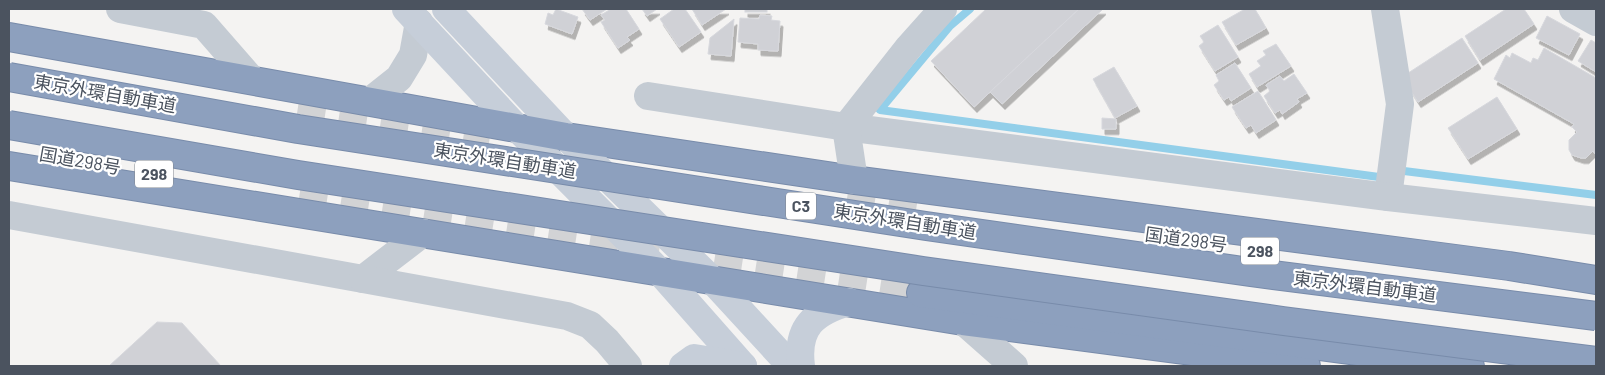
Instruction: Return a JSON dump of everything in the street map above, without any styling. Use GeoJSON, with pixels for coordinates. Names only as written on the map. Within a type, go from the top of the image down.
{"type":"FeatureCollection","features":[{"type":"Feature","properties":{"kind":"highway"},"geometry":{"type":"LineString","coordinates":[[9,37],[515,126],[566,137],[854,180],[1509,266],[1596,280]]}},
{"type":"Feature","properties":{"kind":"highway"},"geometry":{"type":"LineString","coordinates":[[9,55],[298,107]]}},
{"type":"Feature","properties":{"kind":"highway","name":"東京外環自動車道"},"geometry":{"type":"LineString","coordinates":[[9,77],[298,129],[936,227],[1250,272],[1596,316]]}},
{"type":"Feature","properties":{"kind":"highway"},"geometry":{"type":"LineString","coordinates":[[9,125],[298,175],[913,269],[1283,321],[1596,362]]}},
{"type":"Feature","properties":{"kind":"highway","name":"国道298号"},"geometry":{"type":"LineString","coordinates":[[9,149],[300,198]]}},
{"type":"Feature","properties":{"kind":"highway"},"geometry":{"type":"LineString","coordinates":[[9,166],[962,321],[1306,366]]}},
{"type":"Feature","properties":{"kind":"highway","name":"国道298号"},"geometry":{"type":"LineString","coordinates":[[925,204],[1354,264],[1596,293]]}},
{"type":"Feature","properties":{"kind":"highway"},"geometry":{"type":"LineString","coordinates":[[921,293],[1470,366]]}},
{"type":"Feature","properties":{"kind":"street"},"geometry":{"type":"LineString","coordinates":[[120,9],[204,24],[252,80]]}},
{"type":"Feature","properties":{"kind":"street"},"geometry":{"type":"LineString","coordinates":[[446,9],[566,137],[712,280],[791,366]]}},
{"type":"Feature","properties":{"kind":"street"},"geometry":{"type":"LineString","coordinates":[[854,180],[846,127],[909,47],[943,9]]}},
{"type":"Feature","properties":{"kind":"street"},"geometry":{"type":"LineString","coordinates":[[1385,9],[1400,104],[1388,197]]}},
{"type":"Feature","properties":{"kind":"street"},"geometry":{"type":"LineString","coordinates":[[1573,9],[1596,22]]}},
{"type":"Feature","properties":{"kind":"street"},"geometry":{"type":"LineString","coordinates":[[370,100],[399,78],[413,55],[412,16]]}},
{"type":"Feature","properties":{"kind":"street"},"geometry":{"type":"LineString","coordinates":[[412,16],[515,126],[660,272],[743,366]]}},
{"type":"Feature","properties":{"kind":"street"},"geometry":{"type":"LineString","coordinates":[[648,96],[846,127],[1388,197],[1596,221]]}},
{"type":"Feature","properties":{"kind":"street"},"geometry":{"type":"LineString","coordinates":[[9,216],[567,316],[590,325],[607,341],[628,366]]}},
{"type":"Feature","properties":{"kind":"street"},"geometry":{"type":"LineString","coordinates":[[363,279],[423,233]]}},
{"type":"Feature","properties":{"kind":"street"},"geometry":{"type":"LineString","coordinates":[[801,366],[802,342],[805,330],[813,319],[829,308],[849,302]]}},
{"type":"Feature","properties":{"kind":"street"},"geometry":{"type":"LineString","coordinates":[[962,321],[1014,366]]}},
{"type":"Feature","properties":{"kind":"street"},"geometry":{"type":"LineString","coordinates":[[683,366],[694,358],[743,366]]}},
{"type":"Feature","properties":{"kind":"building"},"geometry":{"type":"Polygon","coordinates":[[[556,9],[578,17],[572,34],[545,24],[548,13],[553,15],[556,9]]]}},
{"type":"Feature","properties":{"kind":"building"},"geometry":{"type":"Polygon","coordinates":[[[582,9],[607,9],[590,20],[582,9]]]}},
{"type":"Feature","properties":{"kind":"building"},"geometry":{"type":"Polygon","coordinates":[[[611,9],[626,9],[639,29],[627,37],[630,40],[618,48],[601,22],[605,20],[601,15],[611,9]]]}},
{"type":"Feature","properties":{"kind":"building"},"geometry":{"type":"Polygon","coordinates":[[[642,9],[657,9],[647,16],[642,9]]]}},
{"type":"Feature","properties":{"kind":"building"},"geometry":{"type":"Polygon","coordinates":[[[674,9],[685,9],[701,32],[679,47],[660,19],[674,9]]]}},
{"type":"Feature","properties":{"kind":"building"},"geometry":{"type":"Polygon","coordinates":[[[692,9],[726,9],[702,25],[692,9]]]}},
{"type":"Feature","properties":{"kind":"building"},"geometry":{"type":"Polygon","coordinates":[[[745,9],[767,9],[767,12],[745,12],[745,9]]]}},
{"type":"Feature","properties":{"kind":"building"},"geometry":{"type":"Polygon","coordinates":[[[986,9],[1079,9],[974,107],[931,61],[986,9]]]}},
{"type":"Feature","properties":{"kind":"building"},"geometry":{"type":"Polygon","coordinates":[[[1079,9],[1103,9],[1002,104],[990,92],[1079,9]]]}},
{"type":"Feature","properties":{"kind":"building"},"geometry":{"type":"Polygon","coordinates":[[[1245,9],[1255,9],[1266,28],[1236,45],[1222,22],[1245,9]]]}},
{"type":"Feature","properties":{"kind":"building"},"geometry":{"type":"Polygon","coordinates":[[[1506,9],[1524,9],[1534,24],[1480,60],[1465,36],[1506,9]]]}},
{"type":"Feature","properties":{"kind":"building"},"geometry":{"type":"Polygon","coordinates":[[[760,15],[772,16],[771,20],[780,21],[778,51],[758,50],[758,44],[738,42],[740,18],[759,19],[760,15]]]}},
{"type":"Feature","properties":{"kind":"building"},"geometry":{"type":"Polygon","coordinates":[[[1547,16],[1580,34],[1569,55],[1536,38],[1547,16]]]}},
{"type":"Feature","properties":{"kind":"building"},"geometry":{"type":"Polygon","coordinates":[[[734,19],[731,56],[708,54],[710,38],[734,19]]]}},
{"type":"Feature","properties":{"kind":"building"},"geometry":{"type":"Polygon","coordinates":[[[1218,25],[1238,57],[1215,71],[1199,46],[1204,42],[1200,36],[1218,25]]]}},
{"type":"Feature","properties":{"kind":"building"},"geometry":{"type":"Polygon","coordinates":[[[1462,38],[1478,63],[1418,102],[1402,77],[1462,38]]]}},
{"type":"Feature","properties":{"kind":"building"},"geometry":{"type":"Polygon","coordinates":[[[1591,40],[1596,43],[1596,72],[1578,61],[1591,40]]]}},
{"type":"Feature","properties":{"kind":"building"},"geometry":{"type":"Polygon","coordinates":[[[1276,44],[1291,66],[1257,87],[1249,74],[1261,66],[1257,61],[1266,55],[1263,51],[1276,44]]]}},
{"type":"Feature","properties":{"kind":"building"},"geometry":{"type":"Polygon","coordinates":[[[1544,48],[1596,78],[1596,155],[1593,151],[1586,158],[1572,155],[1569,150],[1569,140],[1577,132],[1572,127],[1574,124],[1494,79],[1506,55],[1510,58],[1512,53],[1531,63],[1533,58],[1538,60],[1544,48]]]}},
{"type":"Feature","properties":{"kind":"building"},"geometry":{"type":"Polygon","coordinates":[[[1235,63],[1251,88],[1231,101],[1229,97],[1224,100],[1214,85],[1219,81],[1216,75],[1235,63]]]}},
{"type":"Feature","properties":{"kind":"building"},"geometry":{"type":"Polygon","coordinates":[[[1114,67],[1137,106],[1115,118],[1093,79],[1114,67]]]}},
{"type":"Feature","properties":{"kind":"building"},"geometry":{"type":"Polygon","coordinates":[[[1294,74],[1307,93],[1297,99],[1299,102],[1282,114],[1280,110],[1275,113],[1264,96],[1270,91],[1266,85],[1280,76],[1284,81],[1294,74]]]}},
{"type":"Feature","properties":{"kind":"building"},"geometry":{"type":"Polygon","coordinates":[[[1258,91],[1276,120],[1256,133],[1251,125],[1246,128],[1232,107],[1258,91]]]}},
{"type":"Feature","properties":{"kind":"building"},"geometry":{"type":"Polygon","coordinates":[[[1497,97],[1517,129],[1468,159],[1448,128],[1497,97]]]}},
{"type":"Feature","properties":{"kind":"building"},"geometry":{"type":"Polygon","coordinates":[[[1102,118],[1116,119],[1116,129],[1102,129],[1102,118]]]}},
{"type":"Feature","properties":{"kind":"building"},"geometry":{"type":"Polygon","coordinates":[[[157,322],[182,323],[221,366],[109,366],[157,322]]]}},
{"type":"Feature","properties":{"kind":"waterway"},"geometry":{"type":"LineString","coordinates":[[970,9],[950,26],[880,110],[1379,177]]}},
{"type":"Feature","properties":{"kind":"waterway"},"geometry":{"type":"LineString","coordinates":[[1404,171],[1596,195]]}},
{"type":"Feature","properties":{"kind":"tunnel"},"geometry":{"type":"LineString","coordinates":[[298,107],[490,136]]}},
{"type":"Feature","properties":{"kind":"tunnel"},"geometry":{"type":"LineString","coordinates":[[848,192],[925,204]]}},
{"type":"Feature","properties":{"kind":"tunnel"},"geometry":{"type":"LineString","coordinates":[[299,198],[921,293]]}}]}
